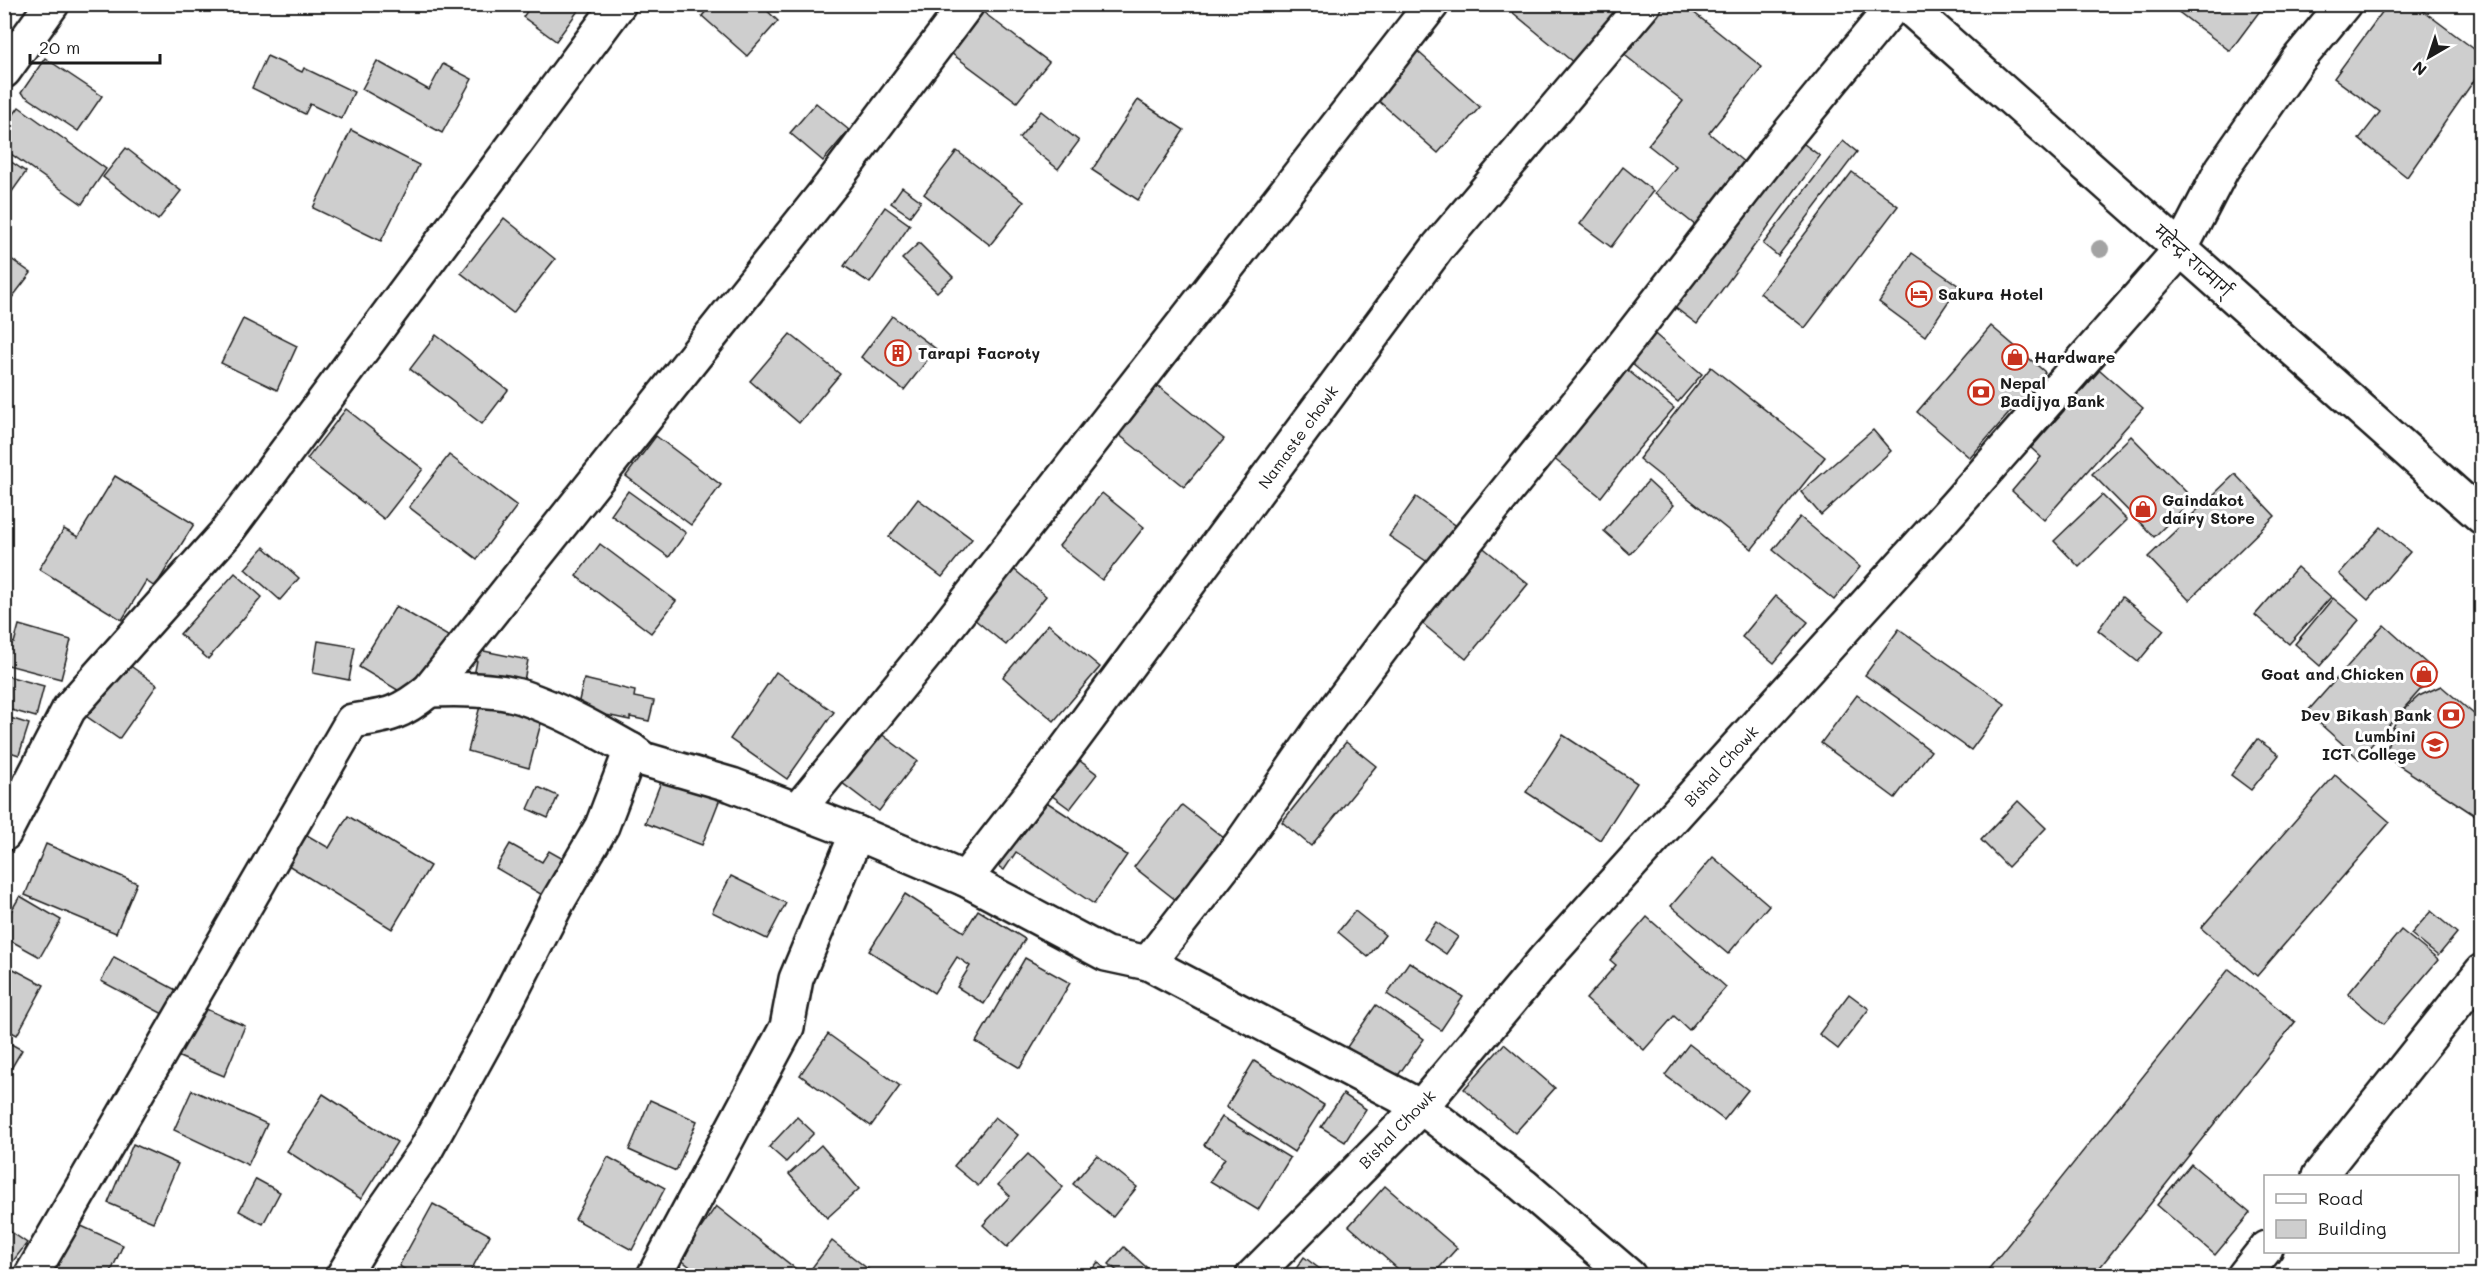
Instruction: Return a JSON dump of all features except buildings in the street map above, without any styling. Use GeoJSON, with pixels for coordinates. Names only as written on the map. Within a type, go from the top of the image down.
{"type":"FeatureCollection","features":[{"type":"Feature","properties":{"kind":"main road"},"geometry":{"type":"LineString","coordinates":[[4,71],[52,4]]}},
{"type":"Feature","properties":{"kind":"main road"},"geometry":{"type":"LineString","coordinates":[[4,834],[69,709],[134,633],[225,534],[619,4]]}},
{"type":"Feature","properties":{"kind":"main road"},"geometry":{"type":"LineString","coordinates":[[32,1275],[352,721],[391,715],[410,706],[429,690],[831,185],[968,4]]}},
{"type":"Feature","properties":{"kind":"main road"},"geometry":{"type":"LineString","coordinates":[[798,810],[933,645],[1432,4]]}},
{"type":"Feature","properties":{"kind":"main road","name":"Namaste chowk"},"geometry":{"type":"LineString","coordinates":[[965,879],[1077,734],[1437,247],[1644,4]]}},
{"type":"Feature","properties":{"kind":"main road"},"geometry":{"type":"LineString","coordinates":[[1148,963],[1241,844],[1320,730],[1411,609],[1603,372],[1776,149],[1895,4]]}},
{"type":"Feature","properties":{"kind":"main road","name":"महेन्द्र राज्मार्ग्"},"geometry":{"type":"LineString","coordinates":[[1905,4],[2481,517]]}},
{"type":"Feature","properties":{"kind":"main road","name":"Bishal Chowk"},"geometry":{"type":"LineString","coordinates":[[1254,1275],[1421,1107],[1545,959],[1955,506],[2180,250],[2222,169],[2298,60],[2344,4]]}},
{"type":"Feature","properties":{"kind":"main road"},"geometry":{"type":"LineString","coordinates":[[429,690],[459,688],[520,696],[574,718],[644,759],[732,785],[857,833],[965,879],[1106,954],[1148,963],[1421,1107],[1523,1185],[1629,1275]]}},
{"type":"Feature","properties":{"kind":"main road"},"geometry":{"type":"LineString","coordinates":[[344,1275],[379,1217],[425,1151],[557,903],[602,826],[632,750]]}},
{"type":"Feature","properties":{"kind":"main road"},"geometry":{"type":"LineString","coordinates":[[654,1275],[787,1027],[796,979],[857,833]]}},
{"type":"Feature","properties":{"kind":"main road"},"geometry":{"type":"LineString","coordinates":[[2320,1175],[2481,971]]}},
{"type":"Feature","properties":{"kind":"main road"},"geometry":{"type":"LineString","coordinates":[[2244,1275],[2264,1249]]}},
{"type":"Feature","properties":{"kind":"place","name":"Sakura Hotel"},"geometry":{"type":"Point","coordinates":[1919,294]}},
{"type":"Feature","properties":{"kind":"place","name":"Tarapi Facroty"},"geometry":{"type":"Point","coordinates":[898,353]}},
{"type":"Feature","properties":{"kind":"place","name":"Hardware"},"geometry":{"type":"Point","coordinates":[2015,357]}},
{"type":"Feature","properties":{"kind":"place","name":"Nepal Badijya Bank"},"geometry":{"type":"Point","coordinates":[1981,392]}},
{"type":"Feature","properties":{"kind":"place","name":"Gaindakot dairy Store"},"geometry":{"type":"Point","coordinates":[2143,509]}},
{"type":"Feature","properties":{"kind":"place","name":"Goat and Chicken"},"geometry":{"type":"Point","coordinates":[2424,674]}},
{"type":"Feature","properties":{"kind":"place","name":"Dev Bikash Bank"},"geometry":{"type":"Point","coordinates":[2451,715]}},
{"type":"Feature","properties":{"kind":"place","name":"Lumbini ICT College"},"geometry":{"type":"Point","coordinates":[2435,745]}}]}
